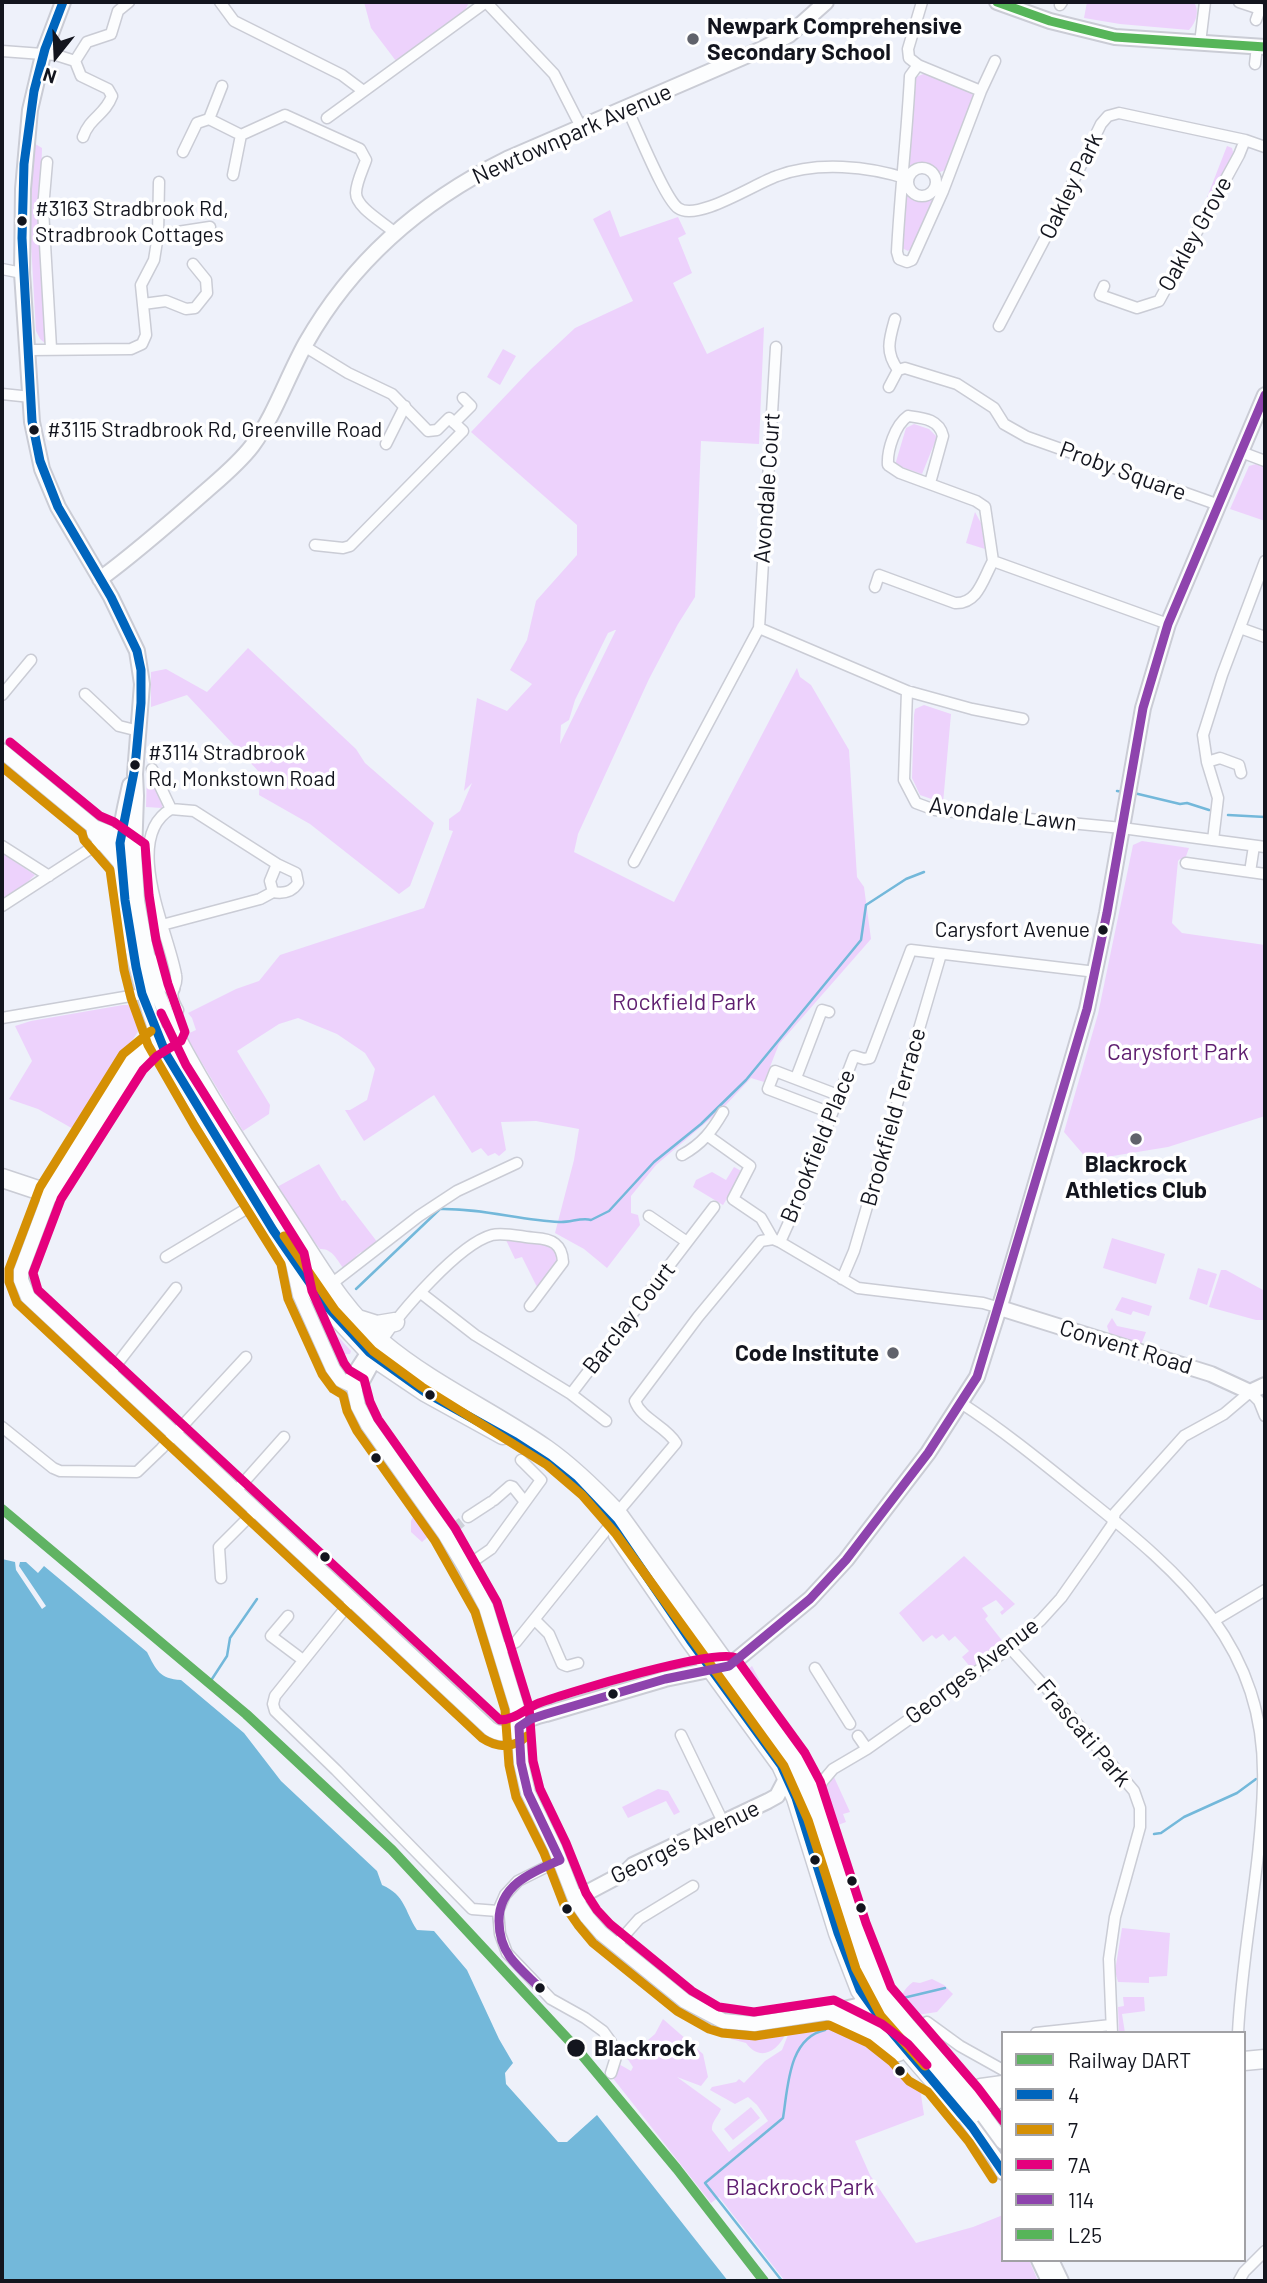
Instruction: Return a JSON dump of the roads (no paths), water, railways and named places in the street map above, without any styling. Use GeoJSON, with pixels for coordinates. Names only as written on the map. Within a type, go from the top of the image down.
{"type":"FeatureCollection","features":[{"type":"Feature","properties":{"kind":"highway"},"geometry":{"type":"LineString","coordinates":[[2,1178],[50,1195],[133,1062],[166,1036]]}},
{"type":"Feature","properties":{"kind":"highway"},"geometry":{"type":"LineString","coordinates":[[166,1036],[175,1071],[256,1203],[323,1302],[375,1351],[425,1392],[532,1453],[614,1519],[719,1668],[781,1765],[796,1798],[853,1977],[895,2013],[933,2056],[953,2067],[973,2085],[973,2102]]}},
{"type":"Feature","properties":{"kind":"highway"},"geometry":{"type":"LineString","coordinates":[[166,1036],[189,1064],[375,1351]]}},
{"type":"Feature","properties":{"kind":"highway"},"geometry":{"type":"LineString","coordinates":[[133,1062],[154,1062],[175,1071]]}},
{"type":"Feature","properties":{"kind":"highway"},"geometry":{"type":"LineString","coordinates":[[355,1317],[377,1325],[395,1322]]}},
{"type":"Feature","properties":{"kind":"highway"},"geometry":{"type":"LineString","coordinates":[[719,1668],[795,1760],[809,1786],[874,1997],[936,2083]]}},
{"type":"Feature","properties":{"kind":"highway"},"geometry":{"type":"LineString","coordinates":[[831,2012],[875,2034],[900,2053],[916,2071],[973,2102],[1001,2096]]}},
{"type":"Feature","properties":{"kind":"highway"},"geometry":{"type":"LineString","coordinates":[[1246,2061],[1265,2059]]}},
{"type":"Feature","properties":{"kind":"highway"},"geometry":{"type":"LineString","coordinates":[[973,2102],[1001,2086]]}},
{"type":"Feature","properties":{"kind":"main road"},"geometry":{"type":"LineString","coordinates":[[64,2],[43,55],[30,110],[27,137],[22,209],[22,272],[33,433],[49,488],[58,507],[120,614],[137,651],[142,684],[135,774],[134,852],[137,901],[166,1036]]}},
{"type":"Feature","properties":{"kind":"main road","name":"Newtownpark Avenue"},"geometry":{"type":"LineString","coordinates":[[100,579],[243,457],[262,432],[304,346],[341,289],[395,233],[432,202],[473,176],[781,39],[826,2]]}},
{"type":"Feature","properties":{"kind":"main road"},"geometry":{"type":"LineString","coordinates":[[997,2],[1040,18],[1099,34],[1261,46]]}},
{"type":"Feature","properties":{"kind":"main road"},"geometry":{"type":"LineString","coordinates":[[50,1195],[21,1271],[20,1280],[29,1297],[490,1729],[508,1734],[531,1719],[546,1714],[661,1681],[719,1668],[792,1614],[828,1580],[897,1496],[981,1369],[1079,1042],[1096,972],[1143,708],[1168,624],[1265,395]]}},
{"type":"Feature","properties":{"kind":"main road"},"geometry":{"type":"LineString","coordinates":[[2,751],[94,827],[109,834],[122,865],[135,995],[166,1036]]}},
{"type":"Feature","properties":{"kind":"main road"},"geometry":{"type":"LineString","coordinates":[[113,844],[135,774]]}},
{"type":"Feature","properties":{"kind":"main road"},"geometry":{"type":"LineString","coordinates":[[113,844],[134,852]]}},
{"type":"Feature","properties":{"kind":"main road"},"geometry":{"type":"LineString","coordinates":[[148,958],[157,967],[165,983],[172,988]]}},
{"type":"Feature","properties":{"kind":"main road"},"geometry":{"type":"LineString","coordinates":[[293,1259],[300,1294],[337,1376],[354,1386],[358,1406],[375,1437],[449,1531],[486,1608],[517,1708],[522,1763],[528,1793],[575,1899],[587,1917],[616,1945],[685,2001],[714,2018],[742,2024],[783,2019],[857,2006],[874,1997]]}},
{"type":"Feature","properties":{"kind":"main road","name":"Convent Road"},"geometry":{"type":"LineString","coordinates":[[1000,1308],[1211,1374],[1250,1392]]}},
{"type":"Feature","properties":{"kind":"main road"},"geometry":{"type":"LineString","coordinates":[[354,1386],[361,1383],[375,1351]]}},
{"type":"Feature","properties":{"kind":"main road"},"geometry":{"type":"LineString","coordinates":[[1250,1392],[1265,1385]]}},
{"type":"Feature","properties":{"kind":"main road","name":"George's Avenue"},"geometry":{"type":"LineString","coordinates":[[575,1899],[626,1872],[633,1865],[777,1796],[787,1777]]}},
{"type":"Feature","properties":{"kind":"main road"},"geometry":{"type":"LineString","coordinates":[[973,2102],[1001,2139]]}},
{"type":"Feature","properties":{"kind":"main road"},"geometry":{"type":"LineString","coordinates":[[973,2102],[1001,2168]]}},
{"type":"Feature","properties":{"kind":"main road"},"geometry":{"type":"LineString","coordinates":[[1040,2262],[1049,2281]]}},
{"type":"Feature","properties":{"kind":"main road"},"geometry":{"type":"LineString","coordinates":[[1052,2262],[1061,2281]]}},
{"type":"Feature","properties":{"kind":"street"},"geometry":{"type":"LineString","coordinates":[[75,61],[86,42],[111,34],[118,11],[129,2]]}},
{"type":"Feature","properties":{"kind":"street"},"geometry":{"type":"LineString","coordinates":[[220,2],[234,21],[342,75],[362,90]]}},
{"type":"Feature","properties":{"kind":"street"},"geometry":{"type":"LineString","coordinates":[[327,118],[486,2],[554,74],[581,127]]}},
{"type":"Feature","properties":{"kind":"street"},"geometry":{"type":"LineString","coordinates":[[922,2],[908,48],[909,58],[918,65],[981,92]]}},
{"type":"Feature","properties":{"kind":"street"},"geometry":{"type":"LineString","coordinates":[[1200,43],[1205,2]]}},
{"type":"Feature","properties":{"kind":"street"},"geometry":{"type":"LineString","coordinates":[[1239,2],[1260,9],[1256,20]]}},
{"type":"Feature","properties":{"kind":"street"},"geometry":{"type":"LineString","coordinates":[[1255,64],[1261,46]]}},
{"type":"Feature","properties":{"kind":"street"},"geometry":{"type":"LineString","coordinates":[[2,51],[56,55],[75,61]]}},
{"type":"Feature","properties":{"kind":"street"},"geometry":{"type":"LineString","coordinates":[[75,61],[81,76],[108,89],[113,96],[107,109],[88,124],[83,137]]}},
{"type":"Feature","properties":{"kind":"street"},"geometry":{"type":"LineString","coordinates":[[918,65],[910,76],[905,178],[897,252],[899,259],[907,262],[912,260],[941,181],[995,61]]}},
{"type":"Feature","properties":{"kind":"street"},"geometry":{"type":"LineString","coordinates":[[209,119],[222,86]]}},
{"type":"Feature","properties":{"kind":"street"},"geometry":{"type":"LineString","coordinates":[[627,109],[667,194],[677,207],[687,212],[703,209],[777,176],[807,168],[847,167],[905,178],[921,169],[932,173],[941,181]]}},
{"type":"Feature","properties":{"kind":"street","name":"Oakley Park"},"geometry":{"type":"LineString","coordinates":[[999,326],[1101,124],[1108,116],[1119,113],[1245,140],[1265,147]]}},
{"type":"Feature","properties":{"kind":"street"},"geometry":{"type":"LineString","coordinates":[[242,135],[285,115],[360,149],[366,160],[357,189],[358,199],[371,214],[395,233]]}},
{"type":"Feature","properties":{"kind":"street"},"geometry":{"type":"LineString","coordinates":[[183,152],[197,123],[209,119],[242,135]]}},
{"type":"Feature","properties":{"kind":"street"},"geometry":{"type":"LineString","coordinates":[[233,175],[242,135]]}},
{"type":"Feature","properties":{"kind":"street","name":"Oakley Grove"},"geometry":{"type":"LineString","coordinates":[[1104,286],[1100,295],[1137,308],[1159,301],[1245,140]]}},
{"type":"Feature","properties":{"kind":"street"},"geometry":{"type":"LineString","coordinates":[[47,162],[43,209],[51,348]]}},
{"type":"Feature","properties":{"kind":"street"},"geometry":{"type":"LineString","coordinates":[[905,178],[909,188],[920,196],[933,190],[941,181]]}},
{"type":"Feature","properties":{"kind":"street"},"geometry":{"type":"LineString","coordinates":[[29,350],[131,349],[142,344],[146,335],[141,285],[153,260],[158,235],[159,182]]}},
{"type":"Feature","properties":{"kind":"street"},"geometry":{"type":"LineString","coordinates":[[158,235],[210,227]]}},
{"type":"Feature","properties":{"kind":"street"},"geometry":{"type":"LineString","coordinates":[[143,304],[166,301],[186,309],[195,308],[207,293],[206,280],[193,264]]}},
{"type":"Feature","properties":{"kind":"street"},"geometry":{"type":"LineString","coordinates":[[2,269],[22,272]]}},
{"type":"Feature","properties":{"kind":"street"},"geometry":{"type":"LineString","coordinates":[[889,387],[898,370],[889,357],[890,335],[895,319]]}},
{"type":"Feature","properties":{"kind":"street"},"geometry":{"type":"LineString","coordinates":[[304,346],[348,373],[392,394],[430,431],[437,430],[449,418],[463,431],[350,546],[344,548],[315,545]]}},
{"type":"Feature","properties":{"kind":"street","name":"Avondale Court"},"geometry":{"type":"LineString","coordinates":[[634,862],[759,628],[776,347]]}},
{"type":"Feature","properties":{"kind":"street","name":"Proby Square"},"geometry":{"type":"LineString","coordinates":[[898,370],[905,368],[957,384],[994,408],[1004,424],[1027,437],[1219,505]]}},
{"type":"Feature","properties":{"kind":"street"},"geometry":{"type":"LineString","coordinates":[[2,394],[31,397]]}},
{"type":"Feature","properties":{"kind":"street"},"geometry":{"type":"LineString","coordinates":[[454,423],[471,406],[463,398]]}},
{"type":"Feature","properties":{"kind":"street"},"geometry":{"type":"LineString","coordinates":[[386,444],[405,406]]}},
{"type":"Feature","properties":{"kind":"street"},"geometry":{"type":"LineString","coordinates":[[875,587],[879,575],[955,603],[965,603],[973,598],[998,563],[985,507],[888,466],[889,451],[899,427],[908,416],[937,424],[942,429],[943,436],[930,483]]}},
{"type":"Feature","properties":{"kind":"street"},"geometry":{"type":"LineString","coordinates":[[1241,452],[1265,461]]}},
{"type":"Feature","properties":{"kind":"street"},"geometry":{"type":"LineString","coordinates":[[1213,841],[1218,798],[1202,735],[1265,561]]}},
{"type":"Feature","properties":{"kind":"street"},"geometry":{"type":"LineString","coordinates":[[998,563],[1168,624]]}},
{"type":"Feature","properties":{"kind":"street"},"geometry":{"type":"LineString","coordinates":[[759,628],[907,691],[972,709],[1023,719]]}},
{"type":"Feature","properties":{"kind":"street"},"geometry":{"type":"LineString","coordinates":[[1240,628],[1265,637]]}},
{"type":"Feature","properties":{"kind":"street"},"geometry":{"type":"LineString","coordinates":[[2,695],[31,660]]}},
{"type":"Feature","properties":{"kind":"street","name":"Avondale Lawn"},"geometry":{"type":"LineString","coordinates":[[907,691],[904,780],[916,803],[935,810],[1122,828]]}},
{"type":"Feature","properties":{"kind":"street"},"geometry":{"type":"LineString","coordinates":[[85,694],[119,726],[139,731]]}},
{"type":"Feature","properties":{"kind":"street"},"geometry":{"type":"LineString","coordinates":[[1207,762],[1220,758],[1239,765],[1241,773]]}},
{"type":"Feature","properties":{"kind":"street"},"geometry":{"type":"LineString","coordinates":[[152,769],[171,809]]}},
{"type":"Feature","properties":{"kind":"street"},"geometry":{"type":"LineString","coordinates":[[162,925],[260,899],[273,892],[283,893],[295,889],[298,883],[296,873],[277,864],[194,811],[171,809],[161,817],[155,827],[148,853],[149,875],[162,925],[177,977],[172,993],[178,1010],[166,1036]]}},
{"type":"Feature","properties":{"kind":"street"},"geometry":{"type":"LineString","coordinates":[[1122,828],[1265,847]]}},
{"type":"Feature","properties":{"kind":"street"},"geometry":{"type":"LineString","coordinates":[[2,906],[96,845],[113,844]]}},
{"type":"Feature","properties":{"kind":"street"},"geometry":{"type":"LineString","coordinates":[[2,846],[49,876]]}},
{"type":"Feature","properties":{"kind":"street"},"geometry":{"type":"LineString","coordinates":[[1250,872],[1254,846]]}},
{"type":"Feature","properties":{"kind":"street"},"geometry":{"type":"LineString","coordinates":[[1186,863],[1265,874]]}},
{"type":"Feature","properties":{"kind":"street"},"geometry":{"type":"LineString","coordinates":[[273,892],[270,881],[277,864]]}},
{"type":"Feature","properties":{"kind":"street","name":"Brookfield Place"},"geometry":{"type":"LineString","coordinates":[[776,1240],[799,1200],[854,1056],[870,1058],[911,950],[941,954]]}},
{"type":"Feature","properties":{"kind":"street"},"geometry":{"type":"LineString","coordinates":[[941,954],[1096,972]]}},
{"type":"Feature","properties":{"kind":"street","name":"Brookfield Terrace"},"geometry":{"type":"LineString","coordinates":[[842,1279],[854,1251],[941,954]]}},
{"type":"Feature","properties":{"kind":"street"},"geometry":{"type":"LineString","coordinates":[[2,1018],[135,995]]}},
{"type":"Feature","properties":{"kind":"street"},"geometry":{"type":"LineString","coordinates":[[796,1078],[822,1010],[829,1013]]}},
{"type":"Feature","properties":{"kind":"street"},"geometry":{"type":"LineString","coordinates":[[831,1113],[768,1089],[775,1071],[838,1095]]}},
{"type":"Feature","properties":{"kind":"street"},"geometry":{"type":"LineString","coordinates":[[681,1155],[697,1147],[708,1136],[723,1112]]}},
{"type":"Feature","properties":{"kind":"street"},"geometry":{"type":"LineString","coordinates":[[708,1136],[750,1167],[733,1199],[761,1218],[776,1240],[842,1279],[858,1288],[983,1303],[1000,1308]]}},
{"type":"Feature","properties":{"kind":"street"},"geometry":{"type":"LineString","coordinates":[[330,1285],[447,1197],[517,1163]]}},
{"type":"Feature","properties":{"kind":"street"},"geometry":{"type":"LineString","coordinates":[[166,1257],[256,1203]]}},
{"type":"Feature","properties":{"kind":"street","name":"Barclay Court"},"geometry":{"type":"LineString","coordinates":[[571,1394],[715,1207]]}},
{"type":"Feature","properties":{"kind":"street","name":"Barclay Court"},"geometry":{"type":"LineString","coordinates":[[649,1216],[687,1242]]}},
{"type":"Feature","properties":{"kind":"street"},"geometry":{"type":"LineString","coordinates":[[375,1351],[395,1322],[433,1278],[472,1244],[494,1234],[543,1238],[560,1247],[563,1262],[530,1306]]}},
{"type":"Feature","properties":{"kind":"street"},"geometry":{"type":"LineString","coordinates":[[500,1650],[516,1642],[535,1620],[676,1443],[637,1408],[635,1401],[751,1251],[761,1241],[776,1240]]}},
{"type":"Feature","properties":{"kind":"street"},"geometry":{"type":"LineString","coordinates":[[110,1373],[176,1288]]}},
{"type":"Feature","properties":{"kind":"street","name":"Barclay Court"},"geometry":{"type":"LineString","coordinates":[[421,1293],[475,1335],[571,1394],[606,1420]]}},
{"type":"Feature","properties":{"kind":"street"},"geometry":{"type":"LineString","coordinates":[[2,1427],[53,1468],[68,1472],[137,1472],[246,1357]]}},
{"type":"Feature","properties":{"kind":"street"},"geometry":{"type":"LineString","coordinates":[[1250,1392],[1259,1401],[1265,1416]]}},
{"type":"Feature","properties":{"kind":"street","name":"Georges Avenue"},"geometry":{"type":"LineString","coordinates":[[815,1803],[822,1782],[833,1769],[867,1749],[1010,1648],[1061,1598],[1114,1520],[1115,1513],[1184,1436],[1224,1414],[1250,1392]]}},
{"type":"Feature","properties":{"kind":"street"},"geometry":{"type":"LineString","coordinates":[[961,1403],[990,1421],[1114,1520],[1171,1570],[1215,1620],[1244,1670],[1255,1707],[1264,1784],[1238,2031]]}},
{"type":"Feature","properties":{"kind":"street"},"geometry":{"type":"LineString","coordinates":[[236,1490],[284,1437]]}},
{"type":"Feature","properties":{"kind":"street"},"geometry":{"type":"LineString","coordinates":[[465,1567],[491,1549],[541,1480],[521,1460]]}},
{"type":"Feature","properties":{"kind":"street"},"geometry":{"type":"LineString","coordinates":[[468,1517],[510,1486],[525,1502]]}},
{"type":"Feature","properties":{"kind":"street"},"geometry":{"type":"LineString","coordinates":[[221,1578],[219,1546],[256,1510]]}},
{"type":"Feature","properties":{"kind":"street"},"geometry":{"type":"LineString","coordinates":[[1215,1620],[1265,1590]]}},
{"type":"Feature","properties":{"kind":"street"},"geometry":{"type":"LineString","coordinates":[[352,1600],[275,1696],[275,1712],[336,1770],[472,1909],[498,1911]]}},
{"type":"Feature","properties":{"kind":"street"},"geometry":{"type":"LineString","coordinates":[[288,1616],[271,1636],[303,1660]]}},
{"type":"Feature","properties":{"kind":"street"},"geometry":{"type":"LineString","coordinates":[[535,1620],[549,1634],[562,1664],[567,1666],[578,1663]]}},
{"type":"Feature","properties":{"kind":"street","name":"Frascati Park"},"geometry":{"type":"LineString","coordinates":[[1010,1648],[1134,1791],[1140,1808],[1140,1827],[1115,1917],[1109,1959],[1112,2029]]}},
{"type":"Feature","properties":{"kind":"street"},"geometry":{"type":"LineString","coordinates":[[815,1668],[850,1724]]}},
{"type":"Feature","properties":{"kind":"street"},"geometry":{"type":"LineString","coordinates":[[681,1735],[723,1822]]}},
{"type":"Feature","properties":{"kind":"street"},"geometry":{"type":"LineString","coordinates":[[858,1736],[867,1749]]}},
{"type":"Feature","properties":{"kind":"street"},"geometry":{"type":"LineString","coordinates":[[559,1860],[518,1881],[505,1895],[498,1911],[500,1934],[507,1953],[551,1999],[598,2026],[611,2042],[616,2057],[611,2073]]}},
{"type":"Feature","properties":{"kind":"street"},"geometry":{"type":"LineString","coordinates":[[616,1945],[639,1919],[693,1886]]}},
{"type":"Feature","properties":{"kind":"street"},"geometry":{"type":"LineString","coordinates":[[927,2022],[960,2046],[1001,2069]]}},
{"type":"Feature","properties":{"kind":"street"},"geometry":{"type":"LineString","coordinates":[[1074,2031],[1112,2029]]}},
{"type":"Feature","properties":{"kind":"street"},"geometry":{"type":"LineString","coordinates":[[1239,2281],[1244,2272],[1265,2251]]}},
{"type":"Feature","properties":{"kind":"water"},"geometry":{"type":"Polygon","coordinates":[[[2,1559],[15,1562],[16,1570],[42,1609],[46,1606],[19,1566],[20,1562],[26,1562],[38,1573],[44,1566],[147,1652],[163,1675],[181,1680],[244,1733],[281,1781],[377,1871],[382,1885],[400,1899],[417,1930],[434,1931],[467,1970],[513,2063],[505,2073],[506,2084],[558,2142],[567,2142],[597,2115],[728,2281],[2,2281],[2,1559]]]}},
{"type":"Feature","properties":{"kind":"waterway"},"geometry":{"type":"LineString","coordinates":[[1117,791],[1124,792]]}},
{"type":"Feature","properties":{"kind":"waterway"},"geometry":{"type":"LineString","coordinates":[[1134,793],[1209,810]]}},
{"type":"Feature","properties":{"kind":"waterway"},"geometry":{"type":"LineString","coordinates":[[1228,815],[1265,817]]}},
{"type":"Feature","properties":{"kind":"waterway"},"geometry":{"type":"LineString","coordinates":[[356,1289],[440,1209],[470,1210],[563,1222],[591,1220],[609,1211],[654,1162],[701,1124],[746,1080],[861,940],[866,905],[906,879],[924,872]]}},
{"type":"Feature","properties":{"kind":"waterway"},"geometry":{"type":"LineString","coordinates":[[212,1679],[227,1656],[230,1638],[257,1599]]}},
{"type":"Feature","properties":{"kind":"waterway"},"geometry":{"type":"LineString","coordinates":[[1154,1834],[1161,1833],[1184,1817],[1237,1793],[1256,1779]]}},
{"type":"Feature","properties":{"kind":"waterway"},"geometry":{"type":"LineString","coordinates":[[903,1998],[945,1988]]}},
{"type":"Feature","properties":{"kind":"waterway"},"geometry":{"type":"LineString","coordinates":[[782,2281],[705,2183],[783,2118],[789,2079],[797,2053],[813,2035],[827,2027]]}},
{"type":"Feature","properties":{"kind":"tunnel"},"geometry":{"type":"LineString","coordinates":[[454,1528],[468,1517]]}},
{"type":"Feature","properties":{"kind":"rail line","name":"DART"},"geometry":{"type":"LineString","coordinates":[[2,1509],[246,1714],[392,1850],[577,2049],[677,2169],[764,2281]]}},
{"type":"Feature","properties":{"kind":"place","name":"Newpark Comprehensive Secondary School"},"geometry":{"type":"Point","coordinates":[693,39]}},
{"type":"Feature","properties":{"kind":"place","name":"#3163 Stradbrook Rd, Stradbrook Cottages"},"geometry":{"type":"Point","coordinates":[22,221]}},
{"type":"Feature","properties":{"kind":"place","name":"#3115 Stradbrook Rd, Greenville Road"},"geometry":{"type":"Point","coordinates":[34,430]}},
{"type":"Feature","properties":{"kind":"place","name":"#3114 Stradbrook Rd, Monkstown Road"},"geometry":{"type":"Point","coordinates":[135,765]}},
{"type":"Feature","properties":{"kind":"place","name":"Carysfort Avenue"},"geometry":{"type":"Point","coordinates":[1103,930]}},
{"type":"Feature","properties":{"kind":"place","name":"Blackrock Athletics Club"},"geometry":{"type":"Point","coordinates":[1136,1139]}},
{"type":"Feature","properties":{"kind":"place","name":"Code Institute"},"geometry":{"type":"Point","coordinates":[893,1353]}},
{"type":"Feature","properties":{"kind":"place","name":"Blackrock"},"geometry":{"type":"Point","coordinates":[576,2048]}},
{"type":"Feature","properties":{"kind":"park label","name":"Rockfield Park"},"geometry":{"type":"Point","coordinates":[684,1002]}},
{"type":"Feature","properties":{"kind":"park label","name":"Carysfort Park"},"geometry":{"type":"Point","coordinates":[1178,1052]}},
{"type":"Feature","properties":{"kind":"park label","name":"Blackrock Park"},"geometry":{"type":"Point","coordinates":[800,2187]}}]}
